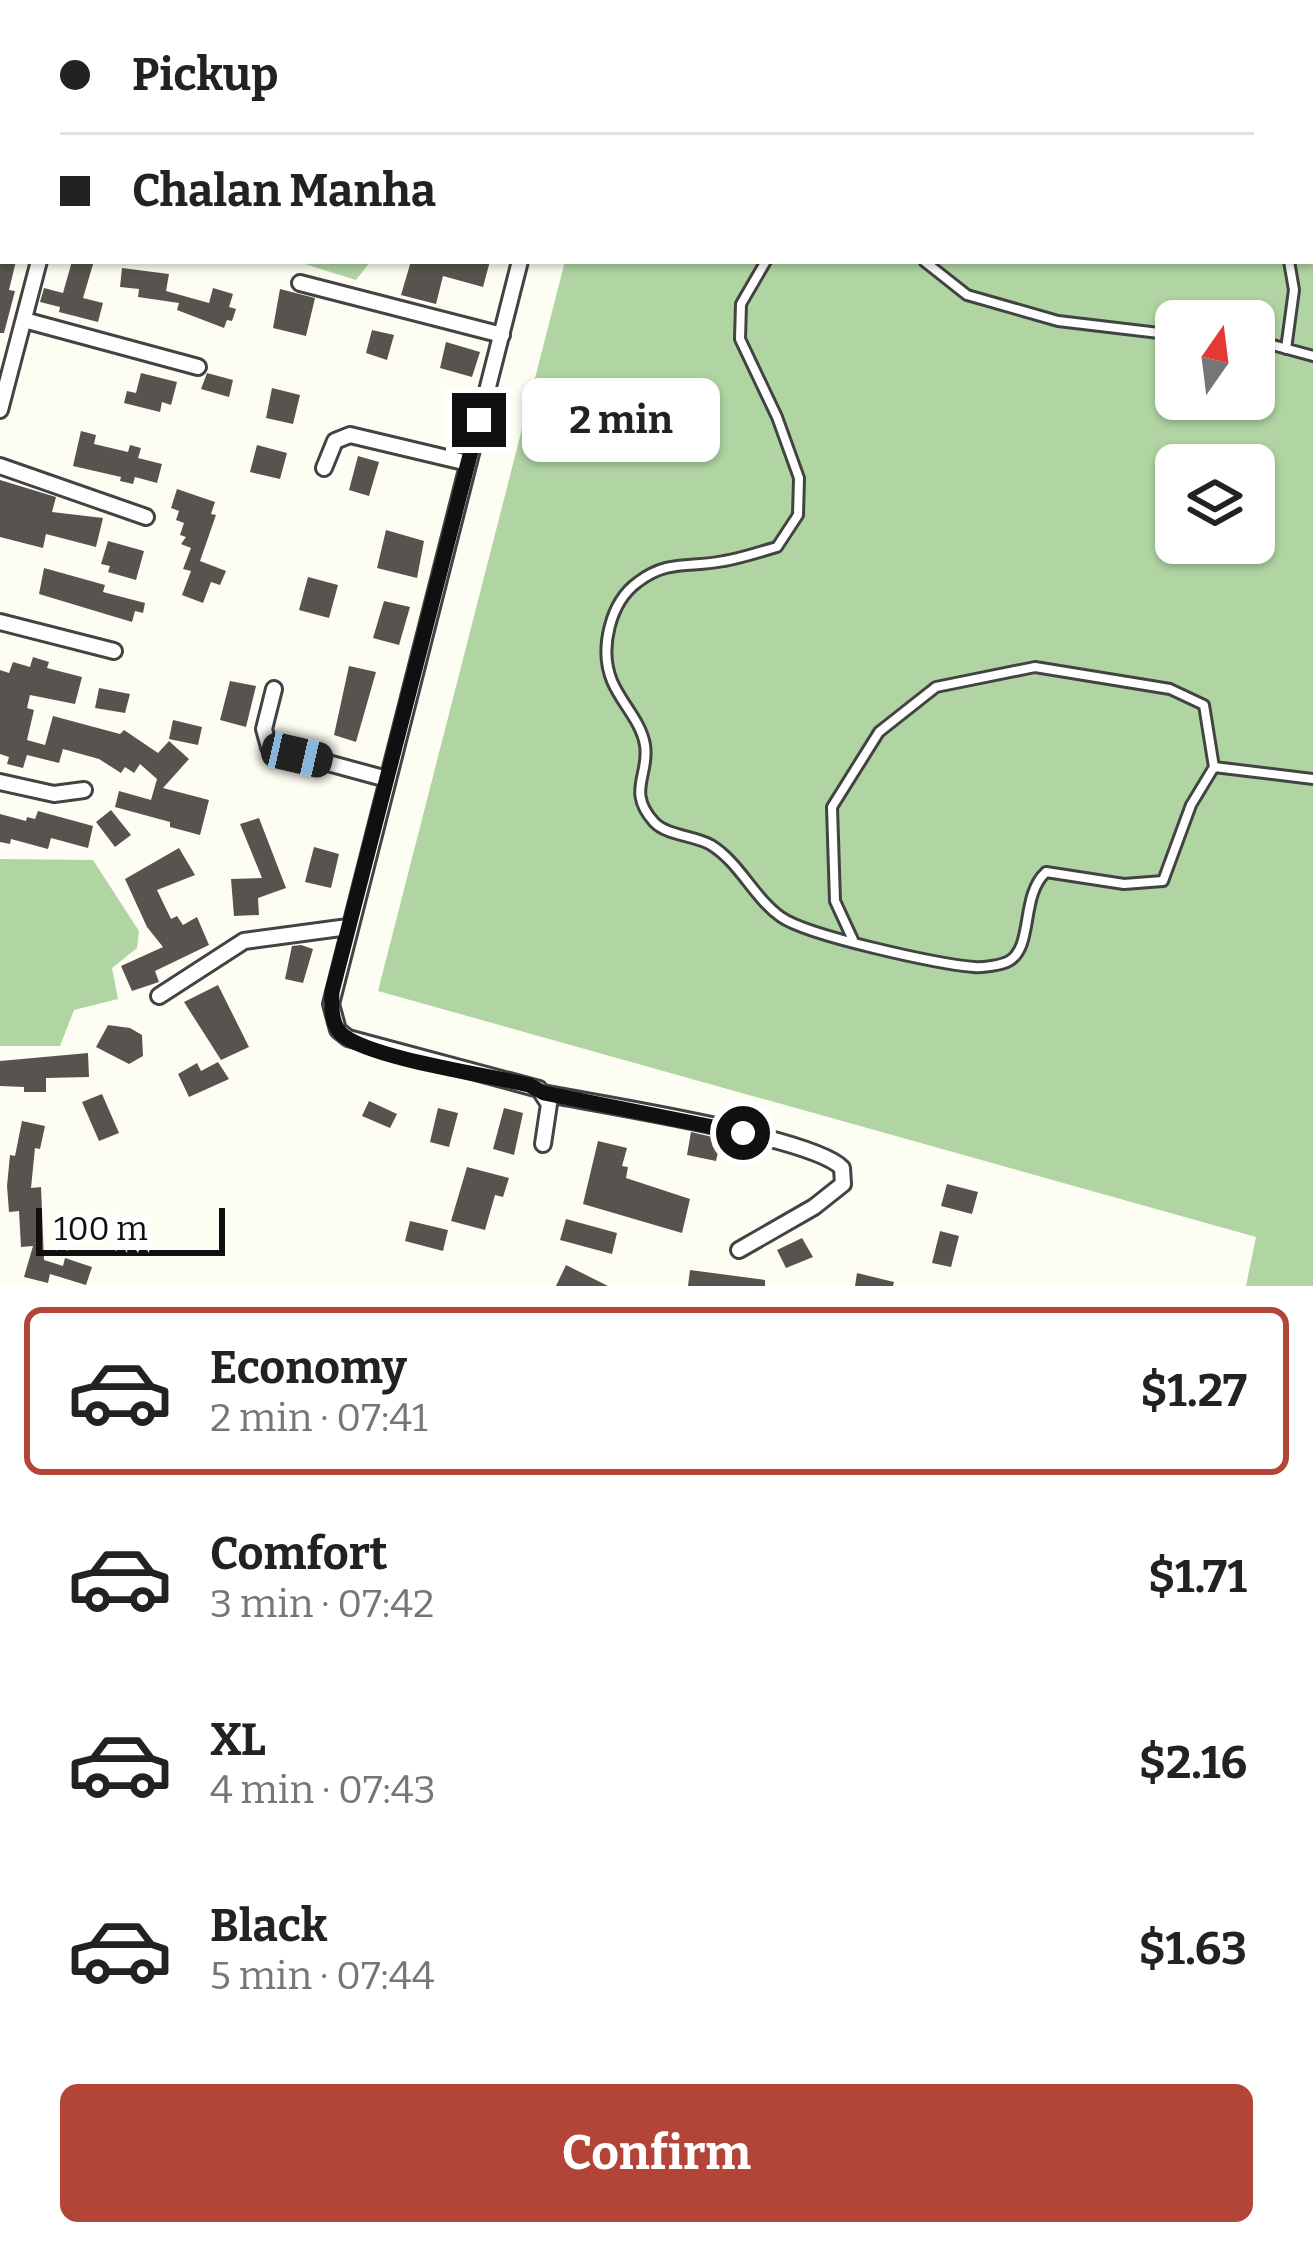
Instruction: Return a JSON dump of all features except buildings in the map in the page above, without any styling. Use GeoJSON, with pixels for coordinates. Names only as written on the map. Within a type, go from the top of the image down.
{"type":"FeatureCollection","features":[{"type":"Feature","properties":{"kind":"street"},"geometry":{"type":"LineString","coordinates":[[1,405],[39,264]]}},
{"type":"Feature","properties":{"kind":"street"},"geometry":{"type":"LineString","coordinates":[[519,264],[331,1004],[342,1035],[372,1048],[529,1085],[544,1093],[743,1133],[828,1156],[842,1168],[842,1184],[829,1196],[739,1250]]}},
{"type":"Feature","properties":{"kind":"street"},"geometry":{"type":"LineString","coordinates":[[300,283],[502,335]]}},
{"type":"Feature","properties":{"kind":"street"},"geometry":{"type":"LineString","coordinates":[[24,320],[198,367]]}},
{"type":"Feature","properties":{"kind":"street"},"geometry":{"type":"LineString","coordinates":[[324,467],[335,441],[350,435],[468,463]]}},
{"type":"Feature","properties":{"kind":"street"},"geometry":{"type":"LineString","coordinates":[[0,466],[146,517]]}},
{"type":"Feature","properties":{"kind":"street"},"geometry":{"type":"LineString","coordinates":[[0,622],[114,651]]}},
{"type":"Feature","properties":{"kind":"street"},"geometry":{"type":"LineString","coordinates":[[274,688],[264,729],[269,747],[387,779]]}},
{"type":"Feature","properties":{"kind":"street"},"geometry":{"type":"LineString","coordinates":[[0,782],[54,794],[83,790]]}},
{"type":"Feature","properties":{"kind":"street"},"geometry":{"type":"LineString","coordinates":[[159,996],[241,942],[348,927]]}},
{"type":"Feature","properties":{"kind":"street"},"geometry":{"type":"LineString","coordinates":[[543,1144],[549,1104],[544,1093]]}},
{"type":"Feature","properties":{"kind":"lane"},"geometry":{"type":"LineString","coordinates":[[764,264],[741,304],[740,339],[799,478],[798,514],[777,548],[720,562],[670,564],[634,584],[613,614],[606,648],[611,679],[643,735],[647,752],[638,785],[645,810],[658,827],[709,844],[731,861],[779,916],[814,933],[977,968],[1009,961],[1022,947],[1033,884],[1046,872],[1124,884],[1163,881],[1191,805],[1214,766],[1204,705],[1170,689],[1035,667],[936,687],[878,732],[832,807],[835,901],[853,941]]}},
{"type":"Feature","properties":{"kind":"lane"},"geometry":{"type":"LineString","coordinates":[[929,264],[967,295],[1058,321],[1155,333]]}},
{"type":"Feature","properties":{"kind":"lane"},"geometry":{"type":"LineString","coordinates":[[1286,349],[1294,290],[1290,264]]}},
{"type":"Feature","properties":{"kind":"lane"},"geometry":{"type":"LineString","coordinates":[[1275,346],[1313,356]]}},
{"type":"Feature","properties":{"kind":"lane"},"geometry":{"type":"LineString","coordinates":[[1214,766],[1313,779]]}},
{"type":"Feature","properties":{"kind":"green space"},"geometry":{"type":"Polygon","coordinates":[[[305,264],[369,264],[356,280],[305,264]]]}},
{"type":"Feature","properties":{"kind":"green space"},"geometry":{"type":"Polygon","coordinates":[[[564,264],[1313,264],[1313,1286],[1246,1286],[1256,1237],[378,991],[564,264]]]}},
{"type":"Feature","properties":{"kind":"green space"},"geometry":{"type":"Polygon","coordinates":[[[0,859],[93,860],[139,931],[137,948],[112,968],[118,999],[74,1010],[60,1046],[0,1046],[0,859]]]}},
{"type":"Feature","properties":{"kind":"route"},"geometry":{"type":"LineString","coordinates":[[479,420],[332,992],[334,1020],[342,1035],[372,1048],[529,1085],[544,1093],[743,1133]]}}]}
